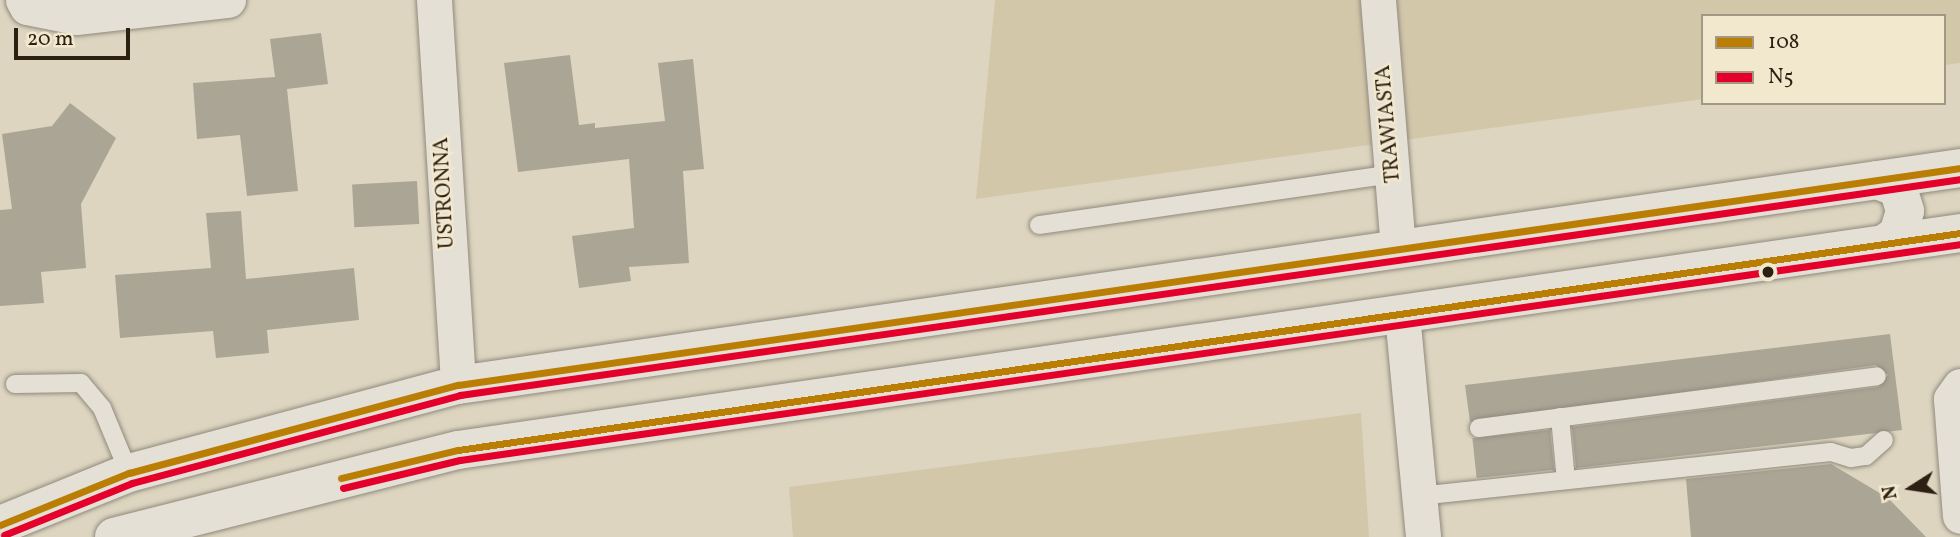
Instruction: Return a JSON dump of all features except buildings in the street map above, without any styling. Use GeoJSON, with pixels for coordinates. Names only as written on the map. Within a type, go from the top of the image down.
{"type":"FeatureCollection","features":[{"type":"Feature","properties":{"kind":"main road"},"geometry":{"type":"LineString","coordinates":[[0,525],[129,473],[458,385],[1960,168]]}},
{"type":"Feature","properties":{"kind":"main road"},"geometry":{"type":"LineString","coordinates":[[1877,180],[1898,188],[1905,211],[1898,234],[1885,244]]}},
{"type":"Feature","properties":{"kind":"main road"},"geometry":{"type":"LineString","coordinates":[[114,537],[152,523],[458,450],[1960,233]]}},
{"type":"Feature","properties":{"kind":"street"},"geometry":{"type":"LineString","coordinates":[[23,0],[27,6],[76,17],[228,0]]}},
{"type":"Feature","properties":{"kind":"street","name":"USTRONNA"},"geometry":{"type":"LineString","coordinates":[[434,0],[458,385]]}},
{"type":"Feature","properties":{"kind":"street","name":"TRAWIASTA"},"geometry":{"type":"LineString","coordinates":[[1378,0],[1398,248]]}},
{"type":"Feature","properties":{"kind":"street"},"geometry":{"type":"LineString","coordinates":[[1402,314],[1423,537]]}},
{"type":"Feature","properties":{"kind":"street"},"geometry":{"type":"LineString","coordinates":[[1960,386],[1951,399],[1960,516]]}},
{"type":"Feature","properties":{"kind":"lane"},"geometry":{"type":"LineString","coordinates":[[1039,225],[1393,174]]}},
{"type":"Feature","properties":{"kind":"lane"},"geometry":{"type":"LineString","coordinates":[[1479,428],[1877,376]]}},
{"type":"Feature","properties":{"kind":"lane"},"geometry":{"type":"LineString","coordinates":[[15,384],[81,383],[102,408],[129,473]]}},
{"type":"Feature","properties":{"kind":"lane"},"geometry":{"type":"LineString","coordinates":[[1560,417],[1566,480]]}},
{"type":"Feature","properties":{"kind":"lane"},"geometry":{"type":"LineString","coordinates":[[1419,496],[1831,452],[1851,458],[1866,456],[1884,440]]}},
{"type":"Feature","properties":{"kind":"shaded area"},"geometry":{"type":"Polygon","coordinates":[[[995,0],[1960,0],[1960,63],[1946,65],[1946,14],[1701,14],[1701,99],[976,199],[995,0]]]}},
{"type":"Feature","properties":{"kind":"shaded area"},"geometry":{"type":"Polygon","coordinates":[[[1361,413],[1369,537],[793,537],[789,487],[1361,413]]]}},
{"type":"Feature","properties":{"kind":"transit line","name":"108"},"geometry":{"type":"LineString","coordinates":[[0,525],[129,473],[458,385],[1960,168]]}},
{"type":"Feature","properties":{"kind":"transit line","name":"N5"},"geometry":{"type":"LineString","coordinates":[[4,535],[132,483],[460,395],[1960,179]]}},
{"type":"Feature","properties":{"kind":"transit line","name":"108"},"geometry":{"type":"LineString","coordinates":[[341,478],[458,450],[1960,233]]}},
{"type":"Feature","properties":{"kind":"transit line","name":"N5"},"geometry":{"type":"LineString","coordinates":[[343,488],[460,460],[1960,244]]}}]}
